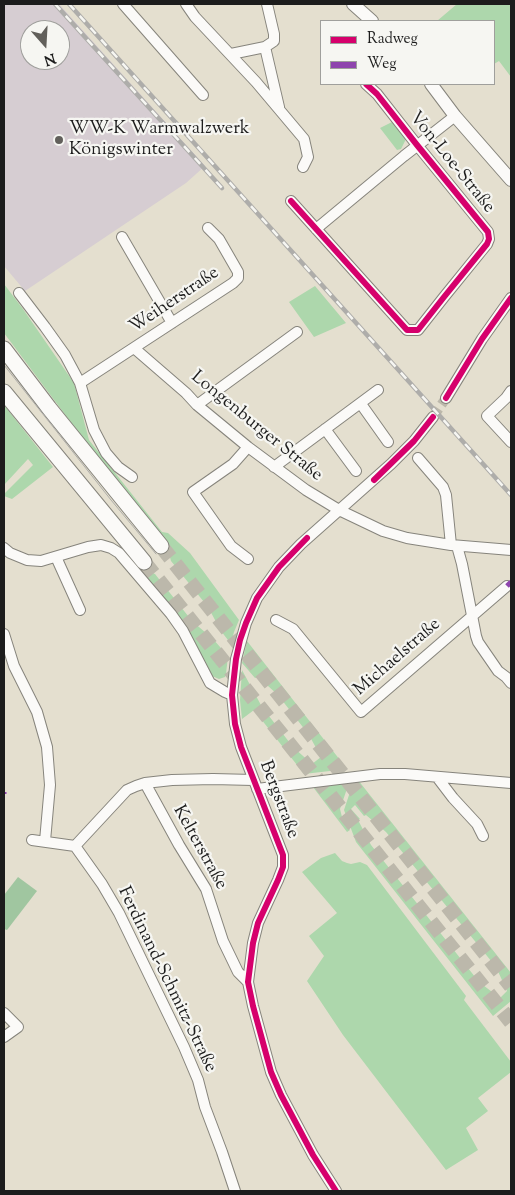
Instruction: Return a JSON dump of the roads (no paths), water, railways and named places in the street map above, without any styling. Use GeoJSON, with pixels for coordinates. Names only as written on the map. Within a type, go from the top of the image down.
{"type":"FeatureCollection","features":[{"type":"Feature","properties":{"kind":"highway"},"geometry":{"type":"LineString","coordinates":[[4,349],[49,408],[161,546]]}},
{"type":"Feature","properties":{"kind":"highway"},"geometry":{"type":"LineString","coordinates":[[4,392],[144,562]]}},
{"type":"Feature","properties":{"kind":"main road"},"geometry":{"type":"LineString","coordinates":[[353,4],[371,20]]}},
{"type":"Feature","properties":{"kind":"main road"},"geometry":{"type":"LineString","coordinates":[[432,85],[455,116],[511,180]]}},
{"type":"Feature","properties":{"kind":"street"},"geometry":{"type":"LineString","coordinates":[[123,4],[203,95]]}},
{"type":"Feature","properties":{"kind":"street"},"geometry":{"type":"LineString","coordinates":[[186,4],[195,17],[220,45],[231,54],[304,140],[308,157],[303,167]]}},
{"type":"Feature","properties":{"kind":"street"},"geometry":{"type":"LineString","coordinates":[[231,54],[265,47],[274,41],[267,4]]}},
{"type":"Feature","properties":{"kind":"street"},"geometry":{"type":"LineString","coordinates":[[265,47],[280,110]]}},
{"type":"Feature","properties":{"kind":"street","name":"Von-Loe-Straße"},"geometry":{"type":"LineString","coordinates":[[291,201],[407,330],[418,330],[487,244],[489,239],[488,232],[367,85]]}},
{"type":"Feature","properties":{"kind":"street","name":"Von-Loe-Straße"},"geometry":{"type":"LineString","coordinates":[[316,229],[455,116]]}},
{"type":"Feature","properties":{"kind":"street","name":"Weiherstraße"},"geometry":{"type":"LineString","coordinates":[[80,383],[238,278],[238,272],[219,239],[208,228]]}},
{"type":"Feature","properties":{"kind":"street"},"geometry":{"type":"LineString","coordinates":[[122,237],[172,322]]}},
{"type":"Feature","properties":{"kind":"street"},"geometry":{"type":"LineString","coordinates":[[19,294],[65,355],[80,383],[94,430],[106,453],[118,467],[132,477]]}},
{"type":"Feature","properties":{"kind":"street"},"geometry":{"type":"LineString","coordinates":[[446,398],[511,298]]}},
{"type":"Feature","properties":{"kind":"street"},"geometry":{"type":"LineString","coordinates":[[493,324],[511,307]]}},
{"type":"Feature","properties":{"kind":"street"},"geometry":{"type":"LineString","coordinates":[[197,405],[297,332]]}},
{"type":"Feature","properties":{"kind":"street","name":"Longenburger Straße"},"geometry":{"type":"LineString","coordinates":[[134,348],[186,393],[197,405],[248,447],[306,490],[339,510],[383,531],[407,538],[454,546],[511,550]]}},
{"type":"Feature","properties":{"kind":"street"},"geometry":{"type":"LineString","coordinates":[[274,467],[378,390]]}},
{"type":"Feature","properties":{"kind":"street"},"geometry":{"type":"LineString","coordinates":[[511,391],[487,416],[511,442]]}},
{"type":"Feature","properties":{"kind":"street"},"geometry":{"type":"LineString","coordinates":[[361,404],[388,442]]}},
{"type":"Feature","properties":{"kind":"street","name":"Bergstraße"},"geometry":{"type":"LineString","coordinates":[[336,1191],[312,1155],[281,1095],[271,1072],[252,1006],[248,982],[253,943],[258,923],[283,867],[283,855],[241,747],[237,732],[232,695],[236,659],[246,623],[257,598],[279,568],[301,544],[391,464],[433,417]]}},
{"type":"Feature","properties":{"kind":"street"},"geometry":{"type":"LineString","coordinates":[[325,429],[356,471]]}},
{"type":"Feature","properties":{"kind":"street"},"geometry":{"type":"LineString","coordinates":[[248,447],[233,464],[193,492],[231,546],[248,559]]}},
{"type":"Feature","properties":{"kind":"street"},"geometry":{"type":"LineString","coordinates":[[418,458],[443,487],[446,495],[454,546],[462,564],[476,636],[482,650],[498,671],[511,683]]}},
{"type":"Feature","properties":{"kind":"street"},"geometry":{"type":"LineString","coordinates":[[4,548],[10,553],[27,560],[41,561],[88,547],[101,545],[111,548],[119,554],[175,619],[210,683],[232,695]]}},
{"type":"Feature","properties":{"kind":"street"},"geometry":{"type":"LineString","coordinates":[[56,557],[80,610]]}},
{"type":"Feature","properties":{"kind":"street","name":"Michaelstraße"},"geometry":{"type":"LineString","coordinates":[[276,620],[293,629],[361,712],[507,586]]}},
{"type":"Feature","properties":{"kind":"street"},"geometry":{"type":"LineString","coordinates":[[4,634],[14,666],[36,712],[49,762],[50,785],[45,841]]}},
{"type":"Feature","properties":{"kind":"street"},"geometry":{"type":"LineString","coordinates":[[32,840],[75,846],[127,790],[145,783],[213,779],[255,784],[380,774],[406,774],[511,783]]}},
{"type":"Feature","properties":{"kind":"street"},"geometry":{"type":"LineString","coordinates":[[437,777],[477,824],[483,836]]}},
{"type":"Feature","properties":{"kind":"street","name":"Kelterstraße"},"geometry":{"type":"LineString","coordinates":[[145,783],[206,889],[223,941],[238,972],[248,982]]}},
{"type":"Feature","properties":{"kind":"street","name":"Ferdinand-Schmitz-Straße"},"geometry":{"type":"LineString","coordinates":[[75,846],[102,884],[119,913],[184,1047],[198,1080],[205,1107],[235,1191]]}},
{"type":"Feature","properties":{"kind":"street"},"geometry":{"type":"LineString","coordinates":[[4,1013],[18,1027],[4,1037]]}},
{"type":"Feature","properties":{"kind":"tunnel"},"geometry":{"type":"LineString","coordinates":[[433,417],[446,398]]}},
{"type":"Feature","properties":{"kind":"tunnel"},"geometry":{"type":"LineString","coordinates":[[161,546],[511,986]]}},
{"type":"Feature","properties":{"kind":"tunnel"},"geometry":{"type":"LineString","coordinates":[[144,562],[511,1022]]}},
{"type":"Feature","properties":{"kind":"tram line"},"geometry":{"type":"LineString","coordinates":[[4,365],[156,554]]}},
{"type":"Feature","properties":{"kind":"railway"},"geometry":{"type":"LineString","coordinates":[[55,4],[222,188]]}},
{"type":"Feature","properties":{"kind":"railway"},"geometry":{"type":"LineString","coordinates":[[69,4],[511,495]]}},
{"type":"Feature","properties":{"kind":"place","name":"WW-K Warmwalzwerk Königswinter"},"geometry":{"type":"Point","coordinates":[59,140]}}]}
